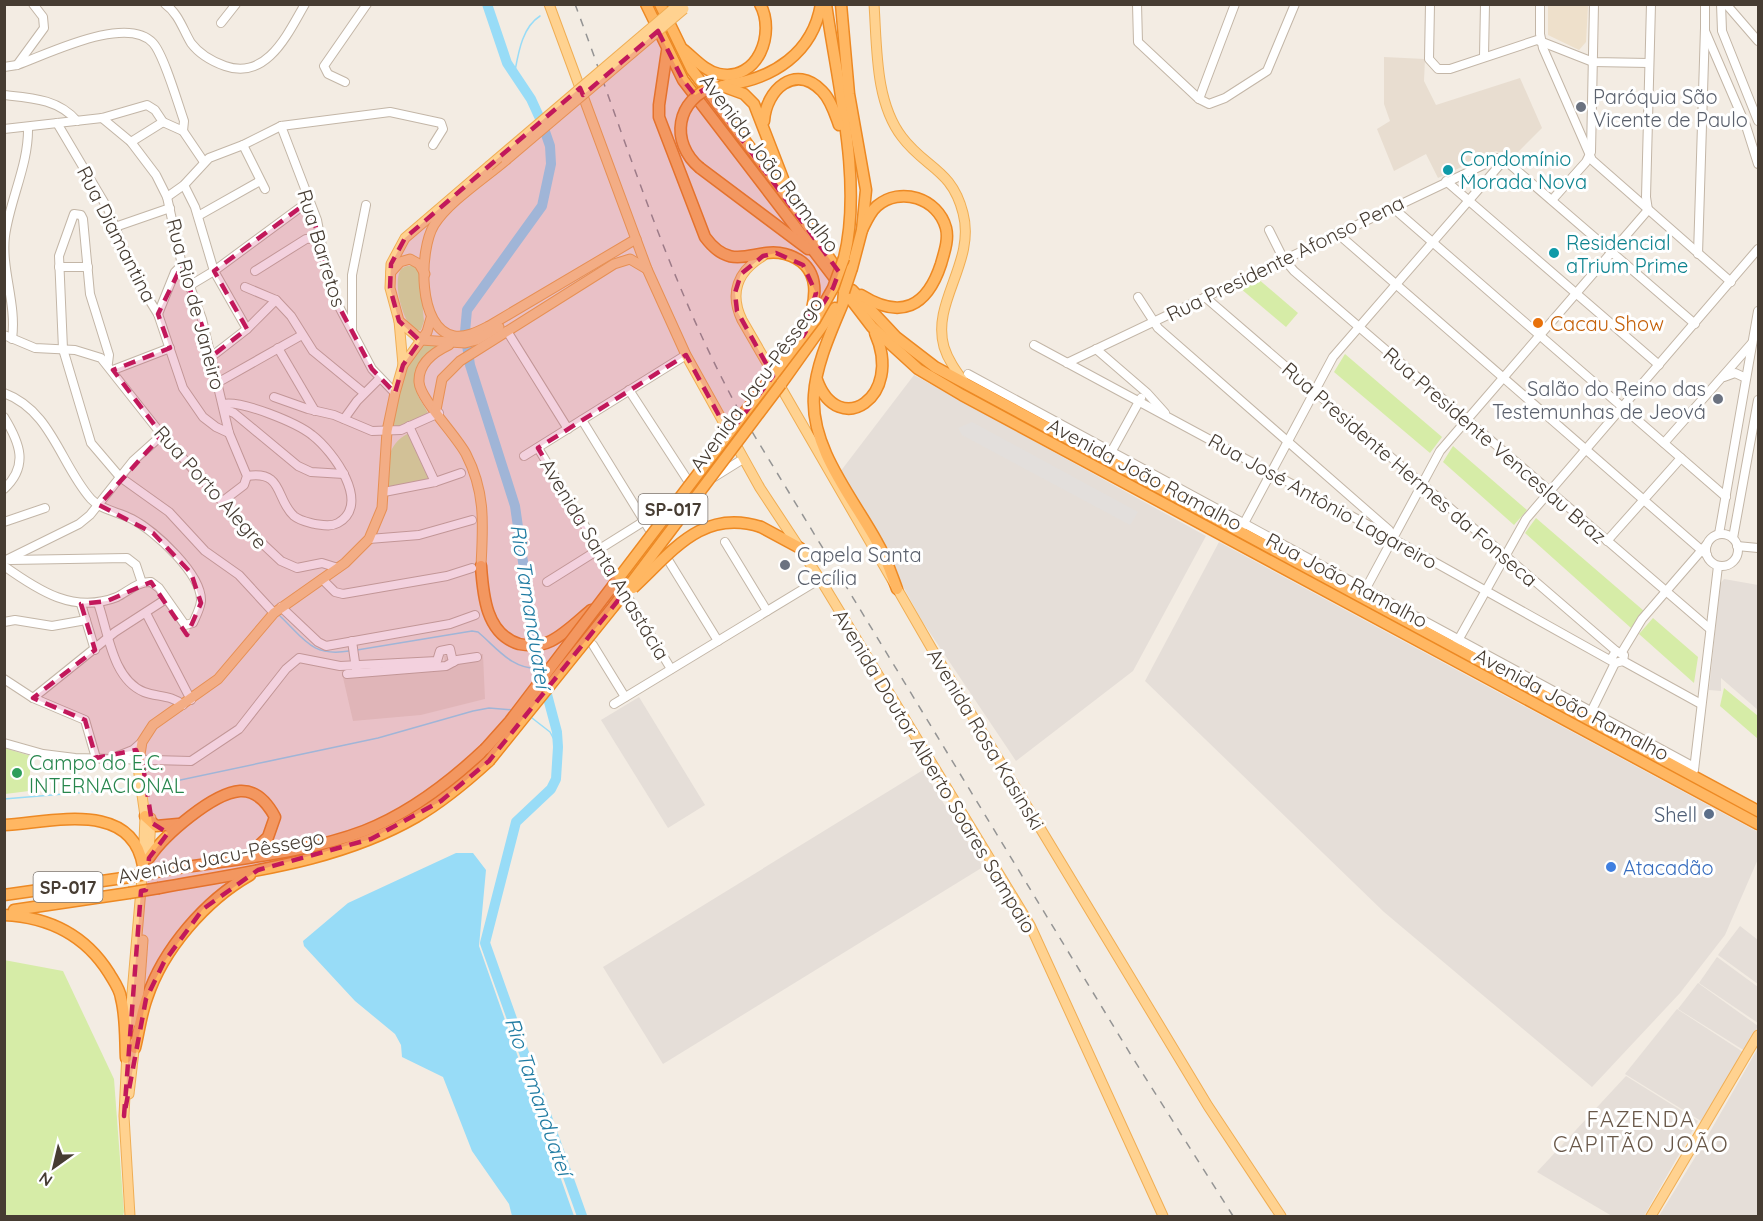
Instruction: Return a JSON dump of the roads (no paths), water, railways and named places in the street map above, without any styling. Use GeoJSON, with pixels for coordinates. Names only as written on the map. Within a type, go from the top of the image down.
{"type":"FeatureCollection","features":[{"type":"Feature","properties":{"kind":"highway","name":"Avenida João Ramalho"},"geometry":{"type":"LineString","coordinates":[[646,4],[683,80],[872,327],[909,362],[937,381],[1758,824]]}},
{"type":"Feature","properties":{"kind":"highway","name":"Avenida João Ramalho"},"geometry":{"type":"LineString","coordinates":[[660,4],[678,45],[714,102],[797,210],[848,291],[904,345],[935,367],[966,378],[1590,715],[1694,772],[1758,811]]}},
{"type":"Feature","properties":{"kind":"highway"},"geometry":{"type":"LineString","coordinates":[[678,45],[710,71],[722,74],[739,72],[758,58],[766,41],[766,16],[760,4]]}},
{"type":"Feature","properties":{"kind":"highway"},"geometry":{"type":"LineString","coordinates":[[818,256],[700,168],[686,153],[679,133],[680,122],[688,103],[705,89],[758,79],[795,56],[811,36],[821,4]]}},
{"type":"Feature","properties":{"kind":"highway","name":"SP-017"},"geometry":{"type":"LineString","coordinates":[[826,4],[845,139]]}},
{"type":"Feature","properties":{"kind":"highway","name":"SP-017"},"geometry":{"type":"LineString","coordinates":[[841,4],[849,94],[866,190],[862,230]]}},
{"type":"Feature","properties":{"kind":"highway"},"geometry":{"type":"LineString","coordinates":[[667,51],[658,105],[659,117],[705,237],[714,247],[726,254],[746,257],[785,254],[804,265],[814,283],[816,301],[803,336]]}},
{"type":"Feature","properties":{"kind":"highway"},"geometry":{"type":"LineString","coordinates":[[764,127],[767,102],[774,91],[789,81],[807,81],[824,92],[845,139]]}},
{"type":"Feature","properties":{"kind":"highway"},"geometry":{"type":"LineString","coordinates":[[718,86],[738,91],[750,99],[758,110],[779,171],[797,210]]}},
{"type":"Feature","properties":{"kind":"highway","name":"Avenida Jacu-Pêssego"},"geometry":{"type":"LineString","coordinates":[[4,895],[130,877],[335,840],[366,830],[435,791],[486,749],[510,721],[803,336],[833,288],[844,258],[852,206],[845,139]]}},
{"type":"Feature","properties":{"kind":"highway"},"geometry":{"type":"LineString","coordinates":[[862,230],[876,207],[897,195],[907,195],[928,204],[942,219],[946,229],[946,248],[932,286],[916,303],[906,307],[886,307],[848,291],[817,378],[814,412],[831,461],[878,544],[897,589]]}},
{"type":"Feature","properties":{"kind":"highway","name":"Avenida Jacu-Pêssego"},"geometry":{"type":"LineString","coordinates":[[4,913],[159,888],[324,855],[392,830],[441,801],[489,761],[613,607],[823,328],[848,291],[862,230]]}},
{"type":"Feature","properties":{"kind":"highway"},"geometry":{"type":"LineString","coordinates":[[817,378],[821,390],[840,407],[859,406],[872,396],[883,376],[881,347],[872,327]]}},
{"type":"Feature","properties":{"kind":"highway"},"geometry":{"type":"LineString","coordinates":[[613,607],[695,532],[721,522],[748,523],[761,527],[800,548]]}},
{"type":"Feature","properties":{"kind":"highway"},"geometry":{"type":"LineString","coordinates":[[477,567],[487,611],[497,630],[512,641],[531,645],[550,641],[605,597]]}},
{"type":"Feature","properties":{"kind":"highway"},"geometry":{"type":"LineString","coordinates":[[1360,611],[1363,593]]}},
{"type":"Feature","properties":{"kind":"highway"},"geometry":{"type":"LineString","coordinates":[[1390,626],[1440,648],[1456,643]]}},
{"type":"Feature","properties":{"kind":"highway"},"geometry":{"type":"LineString","coordinates":[[1693,790],[1694,772]]}},
{"type":"Feature","properties":{"kind":"highway"},"geometry":{"type":"LineString","coordinates":[[4,825],[81,820],[114,824],[124,828],[136,842],[146,862],[166,835],[181,823],[232,793],[242,790],[256,795],[268,804],[274,817],[273,828],[261,846],[246,857]]}},
{"type":"Feature","properties":{"kind":"highway"},"geometry":{"type":"LineString","coordinates":[[148,820],[162,827],[181,823]]}},
{"type":"Feature","properties":{"kind":"highway"},"geometry":{"type":"LineString","coordinates":[[135,1048],[146,999],[164,962],[202,909],[233,884],[258,870]]}},
{"type":"Feature","properties":{"kind":"highway"},"geometry":{"type":"LineString","coordinates":[[4,913],[43,920],[72,934],[88,945],[121,995],[126,1058]]}},
{"type":"Feature","properties":{"kind":"main road","name":"Avenida Doutor Alberto Soares Sampaio"},"geometry":{"type":"LineString","coordinates":[[549,4],[647,269],[686,355],[743,459],[820,579],[1030,925],[1163,1216]]}},
{"type":"Feature","properties":{"kind":"main road"},"geometry":{"type":"LineString","coordinates":[[874,4],[882,89],[889,115],[908,144],[947,178],[959,200],[964,216],[963,254],[943,311],[941,325],[947,354],[966,378]]}},
{"type":"Feature","properties":{"kind":"main road"},"geometry":{"type":"LineString","coordinates":[[124,1116],[135,1048],[146,862],[148,820],[140,759],[142,741],[153,725],[187,702],[224,672],[278,610],[338,568],[369,539],[380,518],[384,492],[387,431],[403,365],[429,329],[431,318],[425,277],[426,250],[434,225],[442,214],[684,6]]}},
{"type":"Feature","properties":{"kind":"main road"},"geometry":{"type":"LineString","coordinates":[[403,365],[399,321],[390,288],[390,273],[394,255],[405,238],[684,6]]}},
{"type":"Feature","properties":{"kind":"main road"},"geometry":{"type":"LineString","coordinates":[[437,411],[438,389],[446,374],[478,340],[636,239]]}},
{"type":"Feature","properties":{"kind":"main road","name":"Avenida Rosa Kasinski"},"geometry":{"type":"LineString","coordinates":[[765,255],[747,267],[737,283],[737,312],[897,589],[1202,1096],[1281,1216]]}},
{"type":"Feature","properties":{"kind":"main road"},"geometry":{"type":"LineString","coordinates":[[390,273],[400,262],[410,259],[419,264],[425,277]]}},
{"type":"Feature","properties":{"kind":"main road"},"geometry":{"type":"LineString","coordinates":[[399,321],[421,340],[478,340],[507,331],[614,264],[630,259],[647,269]]}},
{"type":"Feature","properties":{"kind":"main road"},"geometry":{"type":"LineString","coordinates":[[431,318],[457,341]]}},
{"type":"Feature","properties":{"kind":"main road"},"geometry":{"type":"LineString","coordinates":[[457,341],[431,356],[420,375],[421,390],[467,456],[478,490],[484,521],[477,567]]}},
{"type":"Feature","properties":{"kind":"main road"},"geometry":{"type":"LineString","coordinates":[[130,1216],[124,1116],[126,1058],[146,862]]}},
{"type":"Feature","properties":{"kind":"main road"},"geometry":{"type":"LineString","coordinates":[[1651,1216],[1758,1035]]}},
{"type":"Feature","properties":{"kind":"street"},"geometry":{"type":"LineString","coordinates":[[17,65],[44,28],[43,17],[33,4]]}},
{"type":"Feature","properties":{"kind":"street"},"geometry":{"type":"LineString","coordinates":[[165,4],[173,11],[201,54],[219,64],[240,69],[262,63],[274,53],[305,4]]}},
{"type":"Feature","properties":{"kind":"street"},"geometry":{"type":"LineString","coordinates":[[221,23],[236,4]]}},
{"type":"Feature","properties":{"kind":"street"},"geometry":{"type":"LineString","coordinates":[[345,82],[328,75],[324,66],[367,4]]}},
{"type":"Feature","properties":{"kind":"street"},"geometry":{"type":"LineString","coordinates":[[1137,4],[1138,42],[1202,101]]}},
{"type":"Feature","properties":{"kind":"street"},"geometry":{"type":"LineString","coordinates":[[1202,101],[1235,4]]}},
{"type":"Feature","properties":{"kind":"street"},"geometry":{"type":"LineString","coordinates":[[1202,101],[1225,98],[1267,71],[1295,4]]}},
{"type":"Feature","properties":{"kind":"street"},"geometry":{"type":"LineString","coordinates":[[1430,4],[1429,54],[1432,66],[1444,70],[1541,40],[1593,62],[1649,63]]}},
{"type":"Feature","properties":{"kind":"street"},"geometry":{"type":"LineString","coordinates":[[1484,56],[1485,4]]}},
{"type":"Feature","properties":{"kind":"street"},"geometry":{"type":"LineString","coordinates":[[1540,4],[1541,40],[1589,156],[1731,282]]}},
{"type":"Feature","properties":{"kind":"street"},"geometry":{"type":"LineString","coordinates":[[1552,200],[1589,156],[1592,129],[1594,4]]}},
{"type":"Feature","properties":{"kind":"street"},"geometry":{"type":"LineString","coordinates":[[1363,593],[1440,451],[1648,210],[1651,4]]}},
{"type":"Feature","properties":{"kind":"street"},"geometry":{"type":"LineString","coordinates":[[1698,254],[1706,4]]}},
{"type":"Feature","properties":{"kind":"street"},"geometry":{"type":"LineString","coordinates":[[1721,4],[1722,31],[1758,121]]}},
{"type":"Feature","properties":{"kind":"street"},"geometry":{"type":"LineString","coordinates":[[1726,4],[1758,40]]}},
{"type":"Feature","properties":{"kind":"street"},"geometry":{"type":"LineString","coordinates":[[1705,28],[1746,126],[1758,164]]}},
{"type":"Feature","properties":{"kind":"street"},"geometry":{"type":"LineString","coordinates":[[4,67],[17,65],[109,32],[146,38],[156,48],[184,121],[183,130]]}},
{"type":"Feature","properties":{"kind":"street"},"geometry":{"type":"LineString","coordinates":[[1704,72],[1720,66]]}},
{"type":"Feature","properties":{"kind":"street"},"geometry":{"type":"LineString","coordinates":[[4,95],[51,102],[62,107],[77,121]]}},
{"type":"Feature","properties":{"kind":"street"},"geometry":{"type":"LineString","coordinates":[[4,129],[102,118],[147,105],[155,110],[164,122],[183,130],[204,162]]}},
{"type":"Feature","properties":{"kind":"street"},"geometry":{"type":"LineString","coordinates":[[167,197],[184,185],[204,162],[281,126],[390,112],[437,122],[444,129],[433,145]]}},
{"type":"Feature","properties":{"kind":"street","name":"Rua Rio de Janeiro"},"geometry":{"type":"LineString","coordinates":[[102,118],[131,142],[156,175],[167,197],[182,265],[202,319],[229,433],[247,476]]}},
{"type":"Feature","properties":{"kind":"street"},"geometry":{"type":"LineString","coordinates":[[131,142],[164,122]]}},
{"type":"Feature","properties":{"kind":"street","name":"Rua Diamantina"},"geometry":{"type":"LineString","coordinates":[[57,123],[102,196],[135,277],[158,314],[183,388],[193,404],[216,427],[229,433]]}},
{"type":"Feature","properties":{"kind":"street","name":"Rua Barretos"},"geometry":{"type":"LineString","coordinates":[[281,126],[321,238],[330,285],[352,332],[379,379],[395,393]]}},
{"type":"Feature","properties":{"kind":"street"},"geometry":{"type":"LineString","coordinates":[[28,127],[27,151],[15,188],[5,238],[12,310],[8,337],[35,348],[63,349],[90,354],[108,363]]}},
{"type":"Feature","properties":{"kind":"street"},"geometry":{"type":"LineString","coordinates":[[1578,132],[1592,129]]}},
{"type":"Feature","properties":{"kind":"street"},"geometry":{"type":"LineString","coordinates":[[243,145],[265,189]]}},
{"type":"Feature","properties":{"kind":"street","name":"Rua Presidente Afonso Pena"},"geometry":{"type":"LineString","coordinates":[[1068,363],[1493,158],[1504,160]]}},
{"type":"Feature","properties":{"kind":"street"},"geometry":{"type":"LineString","coordinates":[[1242,528],[1333,357],[1504,160],[1695,324]]}},
{"type":"Feature","properties":{"kind":"street"},"geometry":{"type":"LineString","coordinates":[[198,216],[260,181]]}},
{"type":"Feature","properties":{"kind":"street"},"geometry":{"type":"LineString","coordinates":[[1446,181],[1659,365]]}},
{"type":"Feature","properties":{"kind":"street"},"geometry":{"type":"LineString","coordinates":[[184,185],[198,216],[214,271],[247,329]]}},
{"type":"Feature","properties":{"kind":"street"},"geometry":{"type":"LineString","coordinates":[[189,286],[214,271],[309,201]]}},
{"type":"Feature","properties":{"kind":"street"},"geometry":{"type":"LineString","coordinates":[[352,332],[352,275],[366,205]]}},
{"type":"Feature","properties":{"kind":"street"},"geometry":{"type":"LineString","coordinates":[[1392,207],[1726,497]]}},
{"type":"Feature","properties":{"kind":"street"},"geometry":{"type":"LineString","coordinates":[[115,227],[170,208]]}},
{"type":"Feature","properties":{"kind":"street","name":"Rua Porto Alegre"},"geometry":{"type":"LineString","coordinates":[[58,267],[59,250],[68,233],[70,219],[74,214],[81,215],[85,227],[93,309],[109,355],[108,363],[113,370],[162,435],[249,531],[280,561],[297,568],[322,563],[338,568]]}},
{"type":"Feature","properties":{"kind":"street","name":"Rua Presidente Venceslau Braz"},"geometry":{"type":"LineString","coordinates":[[1269,230],[1283,258],[1294,271],[1710,629]]}},
{"type":"Feature","properties":{"kind":"street"},"geometry":{"type":"LineString","coordinates":[[1337,233],[1718,566],[1726,566],[1734,561],[1738,552],[1735,542],[1758,400]]}},
{"type":"Feature","properties":{"kind":"street"},"geometry":{"type":"LineString","coordinates":[[255,271],[306,239],[321,238]]}},
{"type":"Feature","properties":{"kind":"street"},"geometry":{"type":"LineString","coordinates":[[1456,643],[1522,525],[1731,282],[1756,257],[1758,249]]}},
{"type":"Feature","properties":{"kind":"street"},"geometry":{"type":"LineString","coordinates":[[158,314],[175,272],[182,265]]}},
{"type":"Feature","properties":{"kind":"street"},"geometry":{"type":"LineString","coordinates":[[88,267],[58,267],[63,349],[91,443],[120,477],[169,512],[205,551],[239,575],[321,644],[353,647],[450,624],[475,615]]}},
{"type":"Feature","properties":{"kind":"street"},"geometry":{"type":"LineString","coordinates":[[245,287],[276,300],[291,316],[318,356],[364,393]]}},
{"type":"Feature","properties":{"kind":"street"},"geometry":{"type":"LineString","coordinates":[[1138,297],[1153,322],[1389,530],[1392,539]]}},
{"type":"Feature","properties":{"kind":"street","name":"Rua Presidente Hermes da Fonseca"},"geometry":{"type":"LineString","coordinates":[[1204,297],[1619,652]]}},
{"type":"Feature","properties":{"kind":"street"},"geometry":{"type":"LineString","coordinates":[[211,357],[247,329],[276,300]]}},
{"type":"Feature","properties":{"kind":"street"},"geometry":{"type":"LineString","coordinates":[[1692,543],[1708,542],[1719,534],[1758,311]]}},
{"type":"Feature","properties":{"kind":"street"},"geometry":{"type":"LineString","coordinates":[[507,331],[568,429]]}},
{"type":"Feature","properties":{"kind":"street"},"geometry":{"type":"LineString","coordinates":[[217,382],[303,335]]}},
{"type":"Feature","properties":{"kind":"street"},"geometry":{"type":"LineString","coordinates":[[1664,443],[1752,343]]}},
{"type":"Feature","properties":{"kind":"street","name":"Rua José Antônio Lagareiro"},"geometry":{"type":"LineString","coordinates":[[1034,345],[1616,661],[1701,704]]}},
{"type":"Feature","properties":{"kind":"street"},"geometry":{"type":"LineString","coordinates":[[113,370],[170,348]]}},
{"type":"Feature","properties":{"kind":"street"},"geometry":{"type":"LineString","coordinates":[[278,348],[315,411]]}},
{"type":"Feature","properties":{"kind":"street"},"geometry":{"type":"LineString","coordinates":[[1096,349],[1147,393],[1167,416]]}},
{"type":"Feature","properties":{"kind":"street"},"geometry":{"type":"LineString","coordinates":[[524,456],[686,355]]}},
{"type":"Feature","properties":{"kind":"street"},"geometry":{"type":"LineString","coordinates":[[1722,377],[1735,373],[1746,378]]}},
{"type":"Feature","properties":{"kind":"street"},"geometry":{"type":"LineString","coordinates":[[344,419],[364,393],[379,379]]}},
{"type":"Feature","properties":{"kind":"street"},"geometry":{"type":"LineString","coordinates":[[629,390],[694,490]]}},
{"type":"Feature","properties":{"kind":"street"},"geometry":{"type":"LineString","coordinates":[[4,393],[19,400],[41,421],[86,491],[99,505],[135,520],[153,533],[184,564],[200,591],[201,603],[193,623],[188,625],[181,623],[155,584],[142,583],[121,595],[98,603],[81,604],[52,596],[6,562]]}},
{"type":"Feature","properties":{"kind":"street"},"geometry":{"type":"LineString","coordinates":[[1109,456],[1139,400],[1147,393]]}},
{"type":"Feature","properties":{"kind":"street"},"geometry":{"type":"LineString","coordinates":[[274,397],[344,419],[364,429],[387,431],[405,428]]}},
{"type":"Feature","properties":{"kind":"street"},"geometry":{"type":"LineString","coordinates":[[223,501],[244,485],[247,476],[264,476],[278,486],[291,514],[304,521],[323,525],[338,523],[351,507],[352,495],[344,474],[320,442],[304,430],[249,405],[224,406]]}},
{"type":"Feature","properties":{"kind":"street"},"geometry":{"type":"LineString","coordinates":[[224,406],[298,466],[311,472],[344,474]]}},
{"type":"Feature","properties":{"kind":"street"},"geometry":{"type":"LineString","coordinates":[[387,445],[405,428],[437,411]]}},
{"type":"Feature","properties":{"kind":"street"},"geometry":{"type":"LineString","coordinates":[[4,417],[14,431],[21,455],[16,476],[4,489]]}},
{"type":"Feature","properties":{"kind":"street"},"geometry":{"type":"LineString","coordinates":[[582,420],[718,641]]}},
{"type":"Feature","properties":{"kind":"street"},"geometry":{"type":"LineString","coordinates":[[405,428],[435,482]]}},
{"type":"Feature","properties":{"kind":"street"},"geometry":{"type":"LineString","coordinates":[[6,562],[79,524],[99,505],[120,477],[162,435]]}},
{"type":"Feature","properties":{"kind":"street","name":"Avenida Santa Anastácia"},"geometry":{"type":"LineString","coordinates":[[538,448],[671,669]]}},
{"type":"Feature","properties":{"kind":"street"},"geometry":{"type":"LineString","coordinates":[[1607,541],[1681,458]]}},
{"type":"Feature","properties":{"kind":"street"},"geometry":{"type":"LineString","coordinates":[[547,582],[743,459]]}},
{"type":"Feature","properties":{"kind":"street"},"geometry":{"type":"LineString","coordinates":[[384,492],[435,482],[461,473]]}},
{"type":"Feature","properties":{"kind":"street"},"geometry":{"type":"LineString","coordinates":[[4,522],[45,508]]}},
{"type":"Feature","properties":{"kind":"street"},"geometry":{"type":"LineString","coordinates":[[1368,525],[1374,517]]}},
{"type":"Feature","properties":{"kind":"street"},"geometry":{"type":"LineString","coordinates":[[369,539],[419,535],[472,520]]}},
{"type":"Feature","properties":{"kind":"street"},"geometry":{"type":"LineString","coordinates":[[1719,534],[1735,542],[1758,548]]}},
{"type":"Feature","properties":{"kind":"street"},"geometry":{"type":"LineString","coordinates":[[725,542],[767,611]]}},
{"type":"Feature","properties":{"kind":"street"},"geometry":{"type":"LineString","coordinates":[[1590,715],[1619,652],[1692,561],[1705,554],[1708,542]]}},
{"type":"Feature","properties":{"kind":"street"},"geometry":{"type":"LineString","coordinates":[[6,562],[127,558],[136,565],[142,583]]}},
{"type":"Feature","properties":{"kind":"street"},"geometry":{"type":"LineString","coordinates":[[1694,772],[1718,566]]}},
{"type":"Feature","properties":{"kind":"street"},"geometry":{"type":"LineString","coordinates":[[322,579],[335,592],[344,594],[447,576],[477,567]]}},
{"type":"Feature","properties":{"kind":"street"},"geometry":{"type":"LineString","coordinates":[[614,704],[820,579]]}},
{"type":"Feature","properties":{"kind":"street"},"geometry":{"type":"LineString","coordinates":[[33,698],[108,638],[166,599]]}},
{"type":"Feature","properties":{"kind":"street"},"geometry":{"type":"LineString","coordinates":[[98,603],[112,653],[130,683],[144,692],[187,702]]}},
{"type":"Feature","properties":{"kind":"street"},"geometry":{"type":"LineString","coordinates":[[81,604],[95,650]]}},
{"type":"Feature","properties":{"kind":"street"},"geometry":{"type":"LineString","coordinates":[[146,613],[187,702]]}},
{"type":"Feature","properties":{"kind":"street"},"geometry":{"type":"LineString","coordinates":[[4,621],[15,620],[52,626],[86,620]]}},
{"type":"Feature","properties":{"kind":"street"},"geometry":{"type":"LineString","coordinates":[[593,645],[625,697]]}},
{"type":"Feature","properties":{"kind":"street"},"geometry":{"type":"LineString","coordinates":[[353,647],[356,669]]}},
{"type":"Feature","properties":{"kind":"street"},"geometry":{"type":"LineString","coordinates":[[347,674],[356,669],[437,661],[440,651],[450,650],[453,662]]}},
{"type":"Feature","properties":{"kind":"street"},"geometry":{"type":"LineString","coordinates":[[4,743],[43,754],[191,761],[239,729],[286,669],[299,658],[356,669],[447,666],[453,662],[477,657]]}},
{"type":"Feature","properties":{"kind":"street"},"geometry":{"type":"LineString","coordinates":[[4,679],[33,698],[85,720],[96,758]]}},
{"type":"Feature","properties":{"kind":"street"},"geometry":{"type":"LineString","coordinates":[[111,758],[133,750],[142,741]]}},
{"type":"Feature","properties":{"kind":"water"},"geometry":{"type":"Polygon","coordinates":[[[456,853],[473,853],[486,870],[479,946],[574,1216],[512,1216],[509,1204],[472,1151],[443,1077],[402,1057],[401,1045],[395,1034],[355,1001],[304,946],[303,941],[348,903],[456,853]]]}},
{"type":"Feature","properties":{"kind":"waterway","name":"Rio Tamanduateí"},"geometry":{"type":"LineString","coordinates":[[487,4],[507,63],[531,99],[542,123],[550,146],[551,164],[542,206],[467,310],[465,332],[470,365],[515,506],[536,653],[557,732],[558,747],[556,779],[551,789],[516,822],[485,943],[582,1216]]}},
{"type":"Feature","properties":{"kind":"waterway"},"geometry":{"type":"LineString","coordinates":[[514,76],[524,35],[540,16]]}},
{"type":"Feature","properties":{"kind":"waterway"},"geometry":{"type":"LineString","coordinates":[[280,616],[310,645],[326,651],[349,651]]}},
{"type":"Feature","properties":{"kind":"waterway"},"geometry":{"type":"LineString","coordinates":[[357,650],[472,631],[478,632],[514,662],[530,668],[540,668]]}},
{"type":"Feature","properties":{"kind":"waterway"},"geometry":{"type":"LineString","coordinates":[[152,786],[378,738],[473,711],[489,708],[514,710]]}},
{"type":"Feature","properties":{"kind":"waterway"},"geometry":{"type":"LineString","coordinates":[[532,718],[550,732],[558,747]]}},
{"type":"Feature","properties":{"kind":"waterway"},"geometry":{"type":"LineString","coordinates":[[4,799],[135,788]]}},
{"type":"Feature","properties":{"kind":"railway"},"geometry":{"type":"LineString","coordinates":[[575,4],[669,260],[690,310],[737,407],[1131,1055],[1233,1216]]}},
{"type":"Feature","properties":{"kind":"place","name":"Paróquia São Vicente de Paulo"},"geometry":{"type":"Point","coordinates":[1581,107]}},
{"type":"Feature","properties":{"kind":"place","name":"Condomínio Morada Nova"},"geometry":{"type":"Point","coordinates":[1448,170]}},
{"type":"Feature","properties":{"kind":"place","name":"Residencial aTrium Prime"},"geometry":{"type":"Point","coordinates":[1554,253]}},
{"type":"Feature","properties":{"kind":"place","name":"Cacau Show"},"geometry":{"type":"Point","coordinates":[1538,323]}},
{"type":"Feature","properties":{"kind":"place","name":"Salão do Reino das Testemunhas de Jeová"},"geometry":{"type":"Point","coordinates":[1718,399]}},
{"type":"Feature","properties":{"kind":"place","name":"Capela Santa Cecília"},"geometry":{"type":"Point","coordinates":[785,565]}},
{"type":"Feature","properties":{"kind":"place","name":"Campo do E.C. INTERNACIONAL"},"geometry":{"type":"Point","coordinates":[17,773]}},
{"type":"Feature","properties":{"kind":"place","name":"Shell"},"geometry":{"type":"Point","coordinates":[1709,814]}},
{"type":"Feature","properties":{"kind":"place","name":"Atacadão"},"geometry":{"type":"Point","coordinates":[1611,867]}},
{"type":"Feature","properties":{"kind":"district","name":"FAZENDA CAPITÃO JOÃO"},"geometry":{"type":"Point","coordinates":[1641,1132]}}]}
